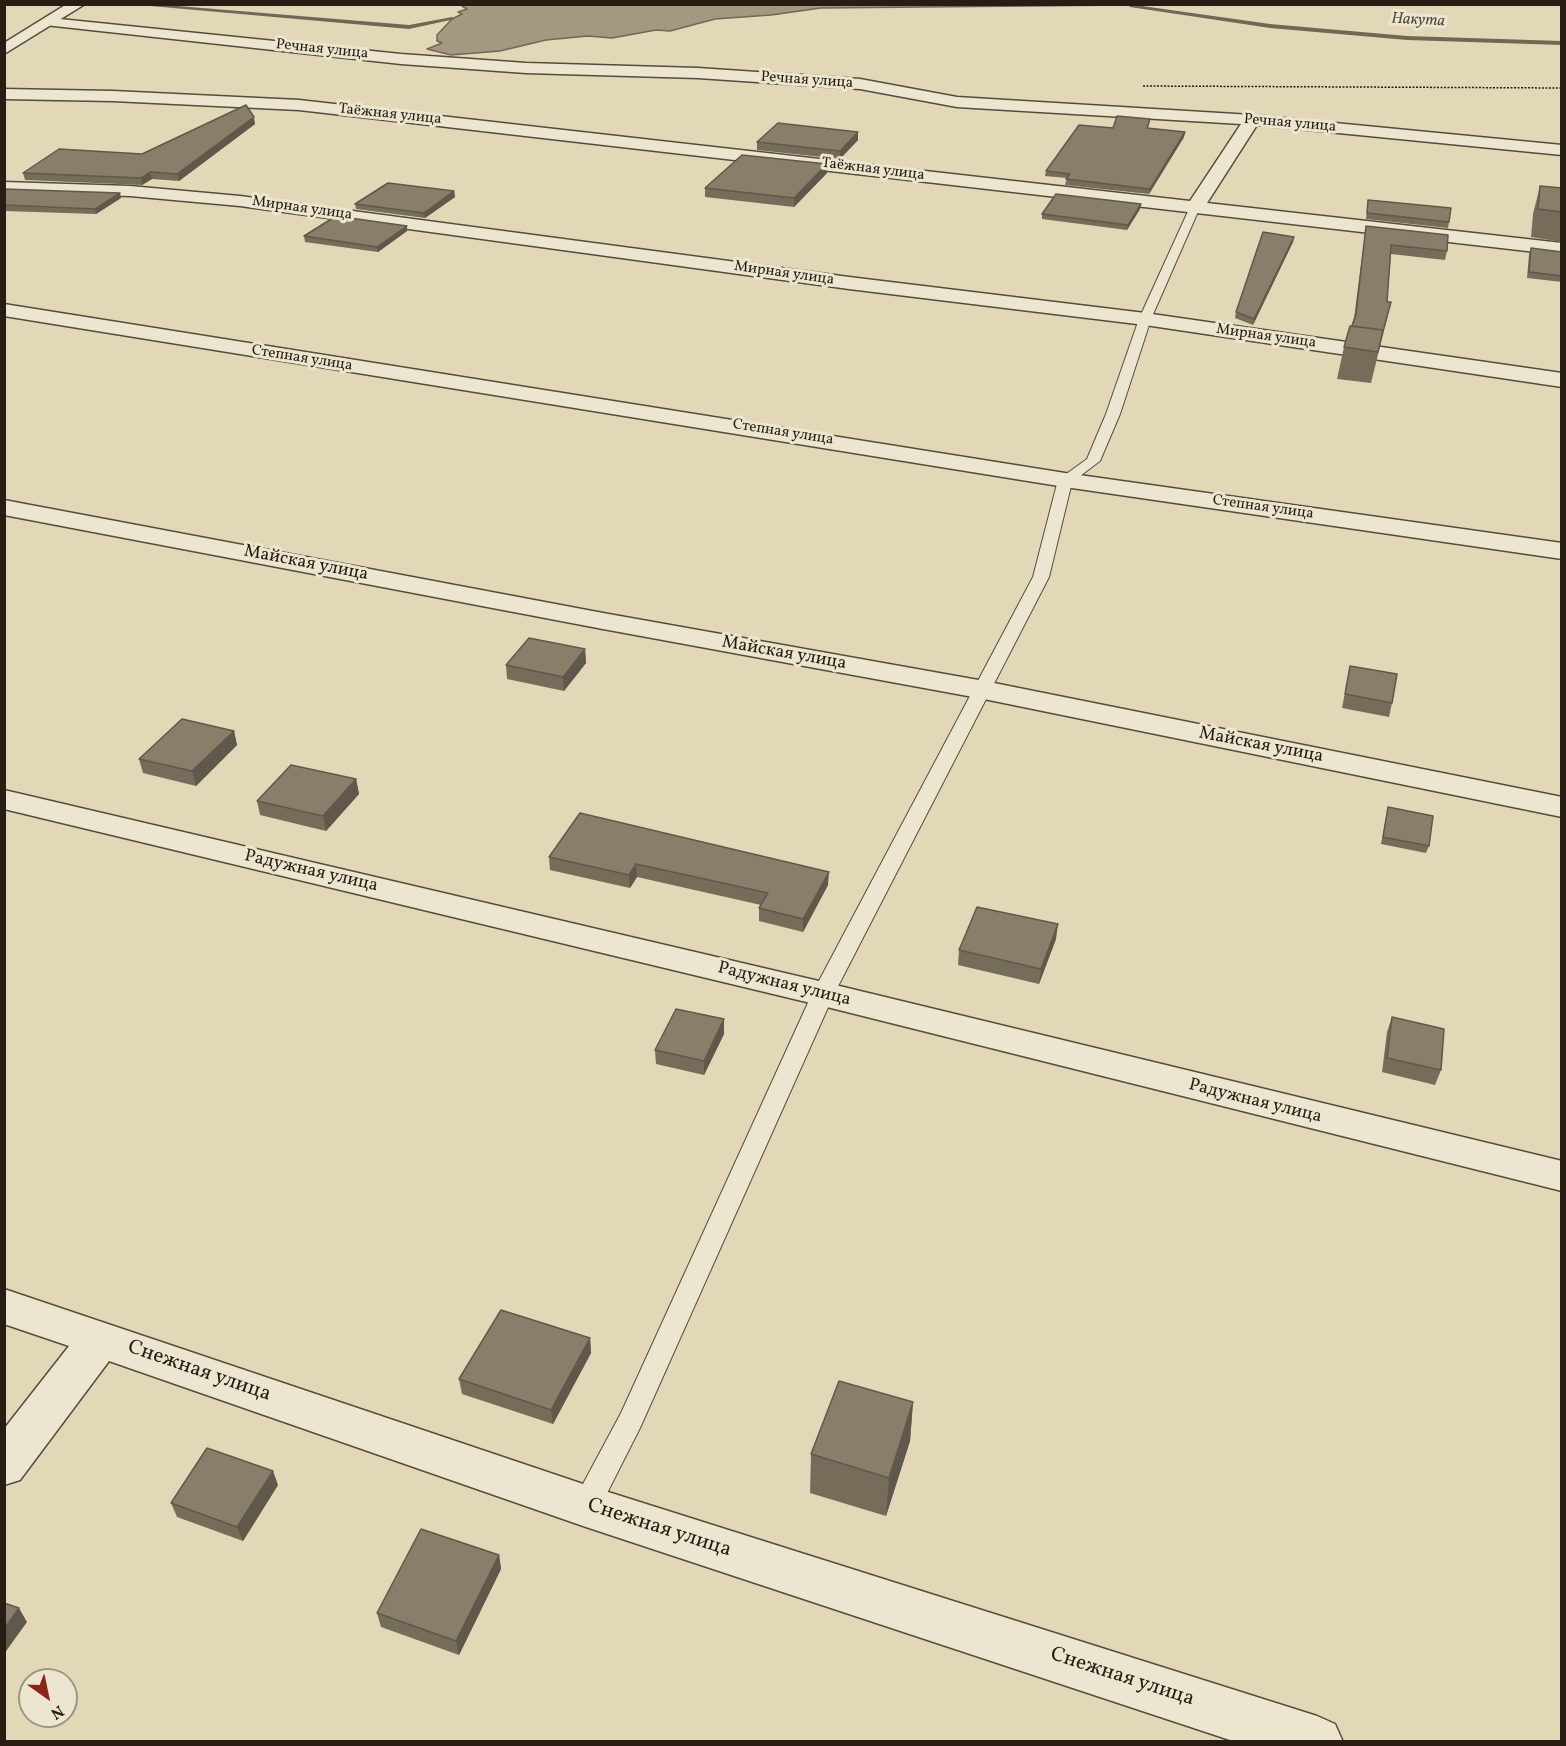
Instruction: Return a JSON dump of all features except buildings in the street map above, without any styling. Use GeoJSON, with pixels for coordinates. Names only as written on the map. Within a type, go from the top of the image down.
{"type":"FeatureCollection","features":[{"type":"Feature","properties":{"kind":"street"},"geometry":{"type":"LineString","coordinates":[[4,50],[78,4]]}},
{"type":"Feature","properties":{"kind":"street","name":"Речная улица"},"geometry":{"type":"LineString","coordinates":[[50,22],[400,59],[526,68],[698,73],[860,84],[957,102],[1252,120],[1562,150]]}},
{"type":"Feature","properties":{"kind":"street","name":"Таёжная улица"},"geometry":{"type":"LineString","coordinates":[[4,94],[113,96],[299,105],[1562,249]]}},
{"type":"Feature","properties":{"kind":"street"},"geometry":{"type":"LineString","coordinates":[[1195,207],[1252,120]]}},
{"type":"Feature","properties":{"kind":"street","name":"Мирная улица"},"geometry":{"type":"LineString","coordinates":[[4,187],[130,191],[240,201],[849,284],[1145,319],[1562,380]]}},
{"type":"Feature","properties":{"kind":"street","name":"Степная улица"},"geometry":{"type":"LineString","coordinates":[[4,310],[1065,480],[1562,551]]}},
{"type":"Feature","properties":{"kind":"street","name":"Майская улица"},"geometry":{"type":"LineString","coordinates":[[4,507],[603,621],[984,690],[1562,807]]}},
{"type":"Feature","properties":{"kind":"street","name":"Радужная улица"},"geometry":{"type":"LineString","coordinates":[[4,799],[824,994],[1562,1176]]}},
{"type":"Feature","properties":{"kind":"street","name":"Снежная улица"},"geometry":{"type":"LineString","coordinates":[[4,1306],[586,1506],[1317,1742]]}},
{"type":"Feature","properties":{"kind":"street"},"geometry":{"type":"LineString","coordinates":[[4,1465],[101,1338]]}},
{"type":"Feature","properties":{"kind":"lane"},"geometry":{"type":"LineString","coordinates":[[586,1506],[631,1420],[824,994],[1041,577],[1065,480],[1093,461],[1113,414],[1145,319],[1195,207]]}},
{"type":"Feature","properties":{"kind":"path"},"geometry":{"type":"LineString","coordinates":[[1133,86],[1562,88]]}},
{"type":"Feature","properties":{"kind":"shaded area"},"geometry":{"type":"Polygon","coordinates":[[[465,5],[1130,5],[821,8],[771,15],[715,19],[670,31],[656,30],[612,38],[588,36],[546,40],[500,51],[451,55],[427,49],[442,43],[437,41],[437,35],[452,19],[462,14],[458,12],[467,9],[462,6],[465,5]]]}},
{"type":"Feature","properties":{"kind":"waterway"},"geometry":{"type":"LineString","coordinates":[[130,4],[409,27],[452,19]]}},
{"type":"Feature","properties":{"kind":"waterway","name":"Накута"},"geometry":{"type":"LineString","coordinates":[[1130,5],[1270,26],[1407,38],[1562,43]]}}]}
